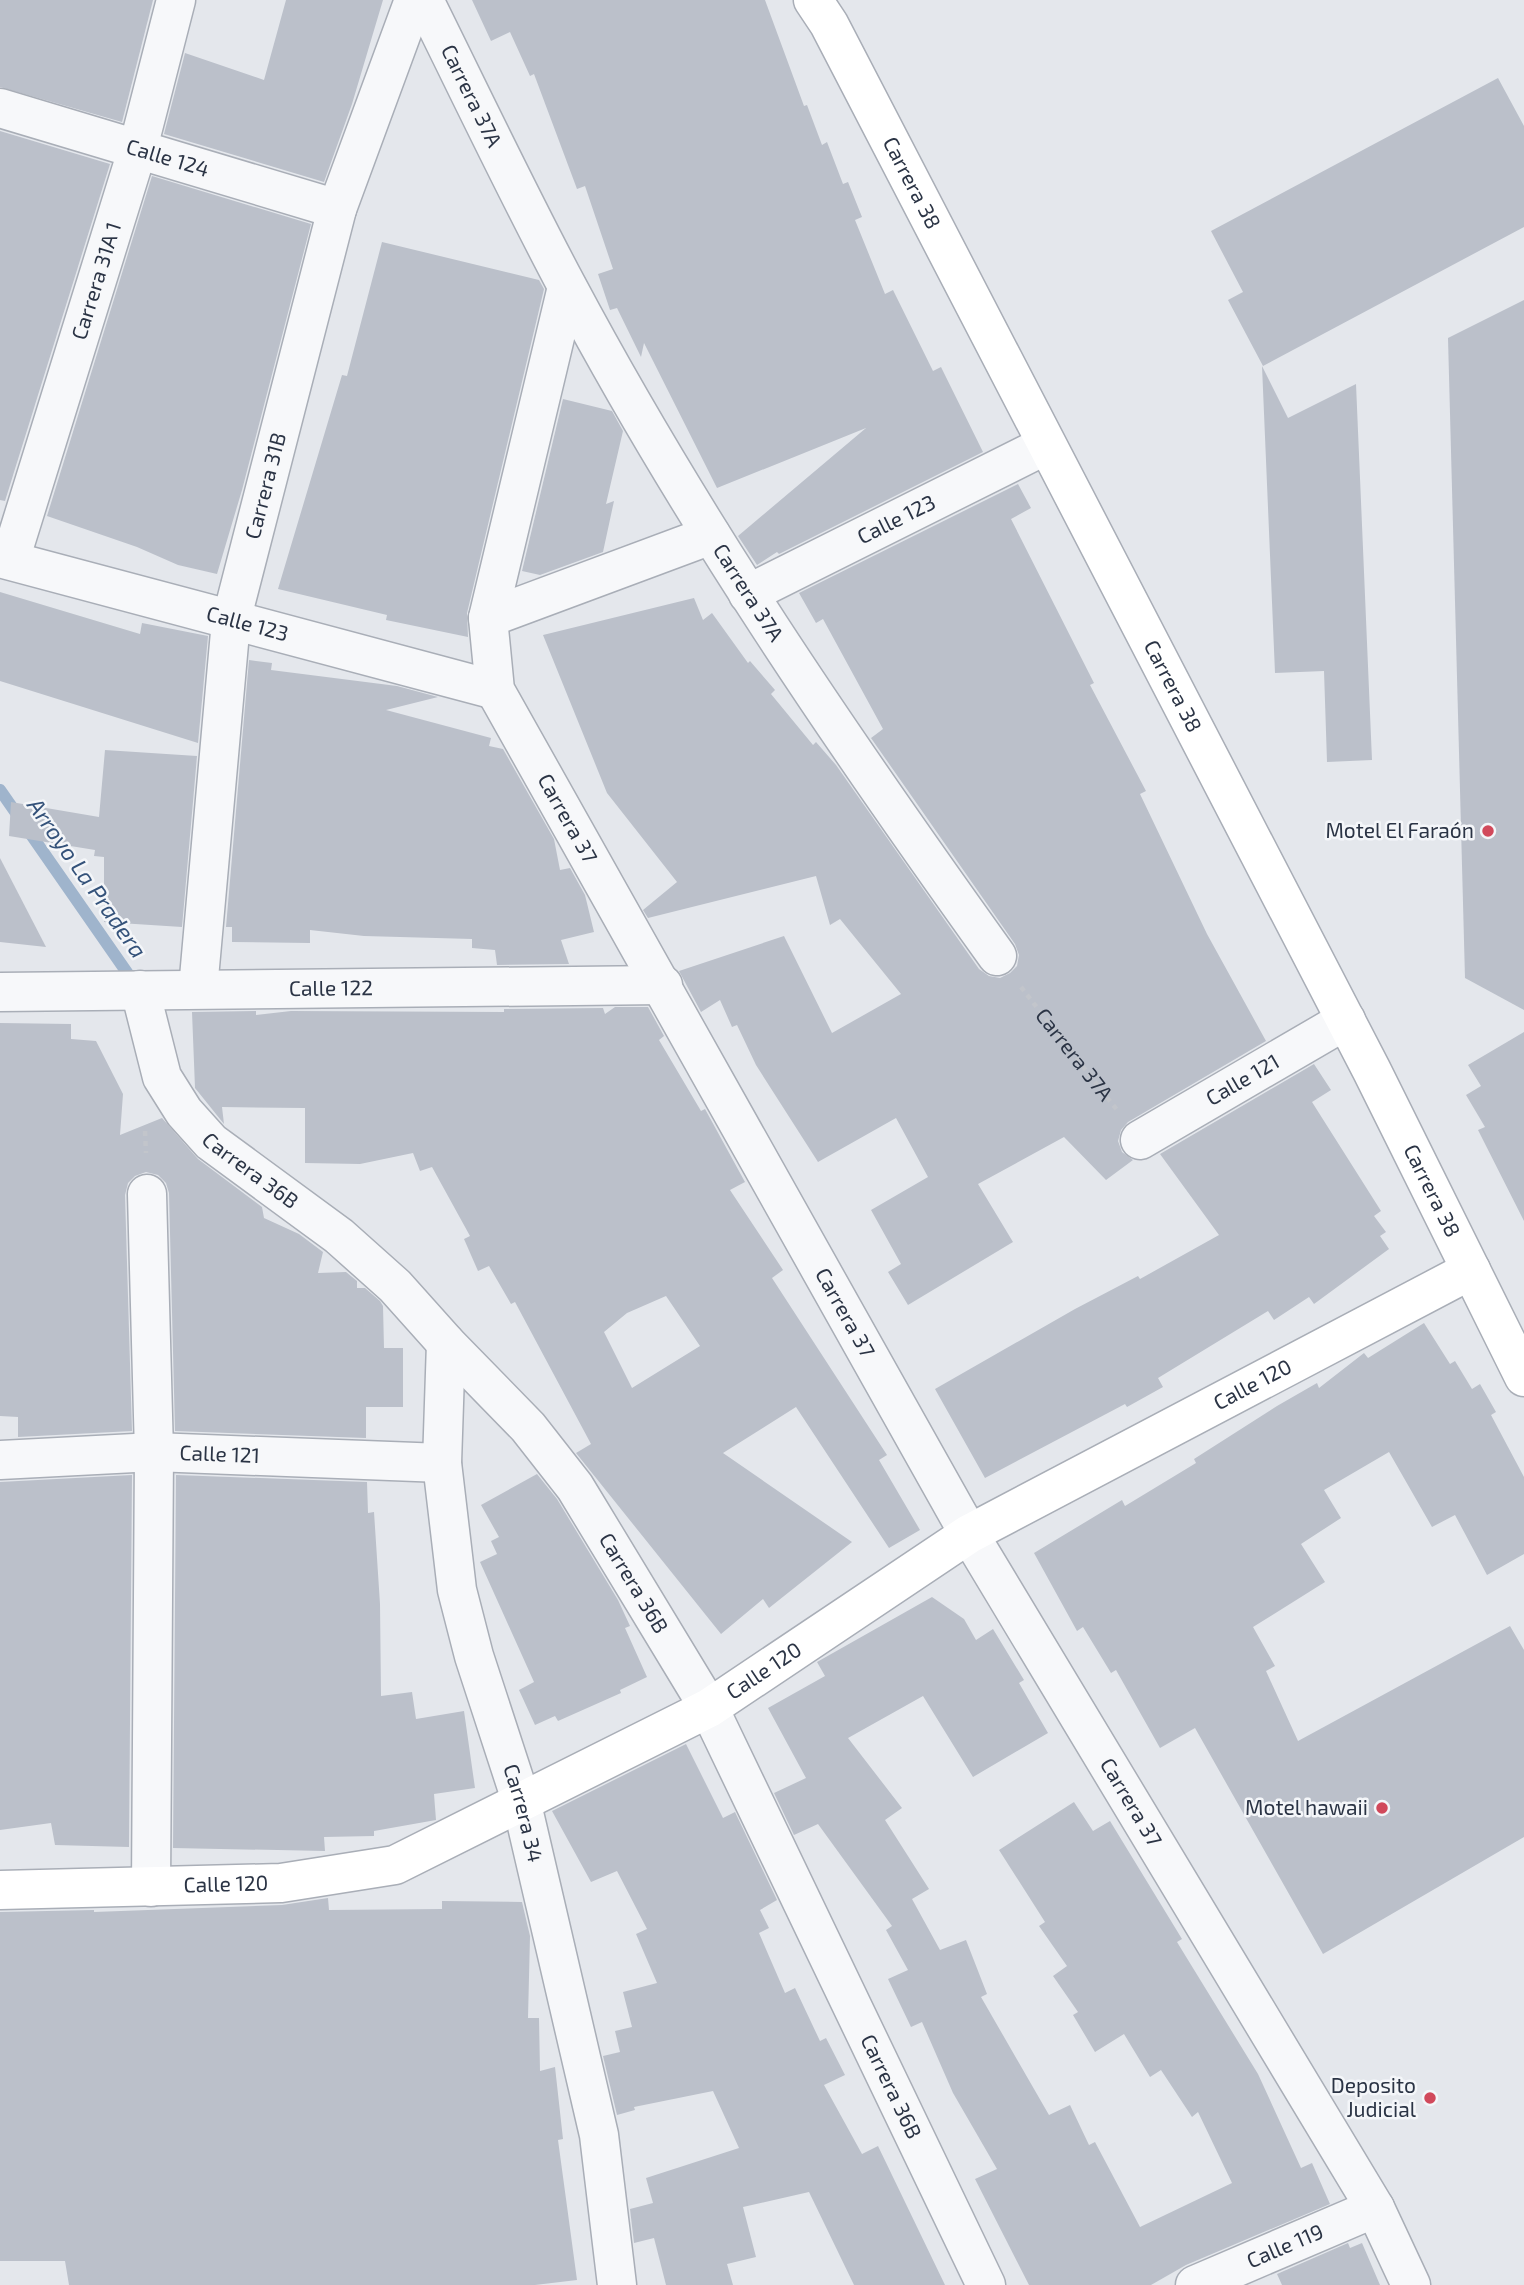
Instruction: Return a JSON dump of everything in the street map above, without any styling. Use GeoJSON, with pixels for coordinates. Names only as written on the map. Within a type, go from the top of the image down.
{"type":"FeatureCollection","features":[{"type":"Feature","properties":{"kind":"street","name":"Carrera 31A 1"},"geometry":{"type":"LineString","coordinates":[[5,559],[138,148],[176,0]]}},
{"type":"Feature","properties":{"kind":"street","name":"Carrera 31B"},"geometry":{"type":"LineString","coordinates":[[198,989],[231,621],[337,209],[414,0]]}},
{"type":"Feature","properties":{"kind":"street","name":"Carrera 37A"},"geometry":{"type":"LineString","coordinates":[[424,0],[567,287],[711,535],[869,778],[997,956]]}},
{"type":"Feature","properties":{"kind":"street","name":"Carrera 38"},"geometry":{"type":"LineString","coordinates":[[813,0],[829,24],[1346,1020],[1524,1377]]}},
{"type":"Feature","properties":{"kind":"street","name":"Calle 124"},"geometry":{"type":"LineString","coordinates":[[0,108],[337,209]]}},
{"type":"Feature","properties":{"kind":"street","name":"Carrera 37"},"geometry":{"type":"LineString","coordinates":[[567,287],[488,618],[495,690],[970,1534],[1375,2208],[1411,2285]]}},
{"type":"Feature","properties":{"kind":"street","name":"Calle 123"},"geometry":{"type":"LineString","coordinates":[[748,594],[1046,445]]}},
{"type":"Feature","properties":{"kind":"street"},"geometry":{"type":"LineString","coordinates":[[488,618],[711,535]]}},
{"type":"Feature","properties":{"kind":"street","name":"Calle 123"},"geometry":{"type":"LineString","coordinates":[[5,559],[495,690]]}},
{"type":"Feature","properties":{"kind":"street","name":"Calle 122"},"geometry":{"type":"LineString","coordinates":[[0,992],[663,985]]}},
{"type":"Feature","properties":{"kind":"street","name":"Carrera 36B"},"geometry":{"type":"LineString","coordinates":[[140,990],[162,1077],[193,1122],[230,1158],[348,1244],[396,1286],[446,1343],[528,1427],[575,1487],[709,1707],[986,2285]]}},
{"type":"Feature","properties":{"kind":"street","name":"Calle 121"},"geometry":{"type":"LineString","coordinates":[[1140,1140],[1346,1020]]}},
{"type":"Feature","properties":{"kind":"street"},"geometry":{"type":"LineString","coordinates":[[147,1194],[154,1452],[151,1886]]}},
{"type":"Feature","properties":{"kind":"street","name":"Calle 120"},"geometry":{"type":"LineString","coordinates":[[0,1889],[281,1884],[395,1865],[709,1707],[970,1534],[1471,1270]]}},
{"type":"Feature","properties":{"kind":"street","name":"Carrera 34"},"geometry":{"type":"LineString","coordinates":[[446,1343],[442,1463],[457,1590],[474,1656],[521,1800],[599,2135],[617,2285]]}},
{"type":"Feature","properties":{"kind":"street","name":"Calle 121"},"geometry":{"type":"LineString","coordinates":[[0,1460],[154,1452],[442,1463]]}},
{"type":"Feature","properties":{"kind":"street","name":"Calle 119"},"geometry":{"type":"LineString","coordinates":[[1195,2285],[1375,2208]]}},
{"type":"Feature","properties":{"kind":"path","name":"Carrera 37A"},"geometry":{"type":"LineString","coordinates":[[997,956],[1140,1140]]}},
{"type":"Feature","properties":{"kind":"building"},"geometry":{"type":"Polygon","coordinates":[[[0,0],[153,0],[122,122],[0,87],[0,0]]]}},
{"type":"Feature","properties":{"kind":"building"},"geometry":{"type":"Polygon","coordinates":[[[286,0],[383,0],[352,104],[324,182],[164,134],[185,53],[264,80],[286,0]]]}},
{"type":"Feature","properties":{"kind":"building"},"geometry":{"type":"Polygon","coordinates":[[[472,0],[765,0],[804,106],[807,105],[822,145],[827,142],[843,184],[848,182],[862,217],[855,220],[885,294],[893,290],[933,371],[941,367],[983,452],[779,554],[777,552],[757,565],[738,536],[866,428],[717,488],[644,343],[641,357],[617,308],[610,310],[598,274],[613,269],[585,186],[577,189],[534,74],[530,76],[510,32],[491,41],[472,0]]]}},
{"type":"Feature","properties":{"kind":"building"},"geometry":{"type":"Polygon","coordinates":[[[1498,78],[1524,126],[1524,227],[1263,366],[1228,300],[1243,292],[1211,231],[1498,78]]]}},
{"type":"Feature","properties":{"kind":"building"},"geometry":{"type":"Polygon","coordinates":[[[0,131],[110,164],[5,501],[0,500],[0,131]]]}},
{"type":"Feature","properties":{"kind":"building"},"geometry":{"type":"Polygon","coordinates":[[[152,176],[311,224],[242,490],[217,574],[178,565],[137,547],[47,516],[152,176]]]}},
{"type":"Feature","properties":{"kind":"building"},"geometry":{"type":"Polygon","coordinates":[[[382,242],[539,280],[544,289],[467,613],[468,637],[386,620],[387,615],[278,589],[342,375],[347,376],[382,242]]]}},
{"type":"Feature","properties":{"kind":"building"},"geometry":{"type":"Polygon","coordinates":[[[1524,300],[1524,1010],[1465,978],[1448,338],[1524,300]]]}},
{"type":"Feature","properties":{"kind":"building"},"geometry":{"type":"Polygon","coordinates":[[[1262,366],[1288,418],[1356,384],[1372,760],[1327,762],[1324,671],[1275,673],[1262,366]]]}},
{"type":"Feature","properties":{"kind":"building"},"geometry":{"type":"Polygon","coordinates":[[[563,399],[612,411],[623,431],[606,504],[614,501],[603,552],[540,575],[522,571],[563,399]]]}},
{"type":"Feature","properties":{"kind":"building"},"geometry":{"type":"Polygon","coordinates":[[[1018,484],[1031,508],[1011,519],[1094,683],[1090,685],[1146,791],[1140,794],[1207,934],[1266,1041],[1128,1122],[1121,1130],[1118,1141],[1122,1152],[1133,1160],[1106,1180],[1064,1137],[978,1184],[1013,1242],[908,1305],[888,1272],[901,1264],[871,1210],[928,1177],[896,1118],[818,1162],[756,1065],[737,1025],[732,1027],[720,1000],[701,1012],[679,971],[784,936],[832,1033],[901,994],[840,919],[830,925],[816,876],[648,918],[643,910],[677,882],[607,793],[543,635],[694,598],[703,620],[712,613],[748,663],[750,661],[775,690],[771,694],[813,745],[816,742],[836,765],[979,969],[989,976],[1000,978],[1017,966],[1019,955],[1015,944],[871,738],[883,729],[823,619],[816,623],[799,593],[1018,484]]]}},
{"type":"Feature","properties":{"kind":"building"},"geometry":{"type":"Polygon","coordinates":[[[0,592],[140,634],[142,623],[208,636],[198,743],[0,681],[0,592]]]}},
{"type":"Feature","properties":{"kind":"building"},"geometry":{"type":"Polygon","coordinates":[[[249,660],[272,663],[271,670],[397,686],[438,697],[386,710],[491,738],[489,746],[503,749],[554,839],[560,870],[570,868],[585,895],[594,932],[561,940],[569,964],[497,965],[495,950],[472,948],[472,939],[364,936],[310,930],[310,943],[232,942],[232,927],[226,927],[249,660]]]}},
{"type":"Feature","properties":{"kind":"building"},"geometry":{"type":"Polygon","coordinates":[[[105,750],[197,756],[182,927],[104,922],[104,857],[94,856],[95,850],[9,836],[11,802],[99,817],[105,750]]]}},
{"type":"Feature","properties":{"kind":"building"},"geometry":{"type":"Polygon","coordinates":[[[0,858],[46,947],[0,942],[0,858]]]}},
{"type":"Feature","properties":{"kind":"building"},"geometry":{"type":"Polygon","coordinates":[[[615,1007],[648,1007],[664,1036],[659,1040],[701,1111],[705,1109],[745,1182],[730,1190],[783,1270],[772,1278],[887,1455],[879,1460],[920,1530],[889,1548],[796,1407],[723,1453],[852,1542],[769,1608],[763,1599],[721,1634],[576,1453],[591,1444],[515,1302],[511,1304],[489,1266],[478,1271],[464,1239],[470,1236],[432,1167],[420,1171],[413,1153],[360,1164],[305,1163],[305,1108],[222,1107],[224,1124],[195,1088],[192,1012],[256,1011],[256,1015],[291,1011],[504,1012],[504,1009],[603,1008],[605,1014],[615,1007]],[[666,1296],[627,1313],[604,1332],[632,1388],[700,1346],[666,1296]]]}},
{"type":"Feature","properties":{"kind":"building"},"geometry":{"type":"Polygon","coordinates":[[[0,1023],[71,1024],[71,1039],[96,1041],[123,1094],[120,1135],[162,1118],[198,1159],[262,1207],[264,1218],[299,1234],[323,1252],[318,1273],[346,1272],[357,1281],[357,1288],[365,1288],[380,1301],[383,1306],[384,1348],[403,1348],[403,1407],[366,1407],[366,1438],[175,1431],[169,1193],[166,1183],[158,1175],[146,1172],[135,1176],[128,1183],[125,1195],[132,1431],[18,1437],[18,1417],[0,1416],[0,1023]]]}},
{"type":"Feature","properties":{"kind":"building"},"geometry":{"type":"Polygon","coordinates":[[[1524,1032],[1524,1221],[1478,1130],[1485,1127],[1466,1095],[1481,1086],[1468,1065],[1524,1032]]]}},
{"type":"Feature","properties":{"kind":"building"},"geometry":{"type":"Polygon","coordinates":[[[1314,1064],[1331,1090],[1312,1102],[1381,1211],[1374,1216],[1386,1232],[1380,1236],[1389,1249],[1314,1304],[1309,1297],[1274,1320],[1268,1311],[1158,1378],[1163,1387],[1127,1407],[1125,1404],[985,1478],[935,1389],[1075,1309],[1138,1276],[1140,1279],[1219,1235],[1160,1154],[1314,1064]]]}},
{"type":"Feature","properties":{"kind":"building"},"geometry":{"type":"Polygon","coordinates":[[[1424,1323],[1450,1364],[1455,1361],[1472,1389],[1480,1384],[1496,1412],[1491,1415],[1524,1477],[1524,1554],[1487,1575],[1455,1515],[1432,1527],[1389,1452],[1324,1490],[1341,1518],[1301,1544],[1325,1582],[1253,1627],[1275,1666],[1266,1671],[1298,1741],[1510,1626],[1524,1650],[1524,1837],[1323,1954],[1195,1728],[1160,1748],[1116,1670],[1111,1673],[1083,1627],[1077,1631],[1034,1553],[1122,1500],[1125,1506],[1196,1463],[1194,1459],[1277,1406],[1317,1383],[1319,1388],[1364,1353],[1368,1358],[1424,1323]]]}},
{"type":"Feature","properties":{"kind":"building"},"geometry":{"type":"Polygon","coordinates":[[[537,1474],[557,1499],[618,1600],[630,1626],[625,1628],[647,1677],[620,1690],[621,1693],[558,1721],[555,1716],[535,1725],[519,1690],[534,1682],[480,1562],[497,1554],[491,1541],[499,1537],[481,1505],[537,1474]]]}},
{"type":"Feature","properties":{"kind":"building"},"geometry":{"type":"Polygon","coordinates":[[[132,1475],[129,1847],[55,1845],[51,1823],[0,1830],[0,1482],[132,1475]]]}},
{"type":"Feature","properties":{"kind":"building"},"geometry":{"type":"Polygon","coordinates":[[[176,1475],[367,1482],[368,1513],[374,1512],[380,1604],[381,1696],[412,1692],[416,1719],[464,1711],[475,1788],[434,1794],[436,1820],[374,1831],[374,1836],[324,1837],[325,1851],[173,1848],[176,1475]]]}},
{"type":"Feature","properties":{"kind":"building"},"geometry":{"type":"Polygon","coordinates":[[[932,1597],[964,1619],[976,1640],[993,1629],[1024,1680],[1019,1683],[1048,1733],[973,1777],[923,1696],[848,1738],[902,1808],[885,1820],[929,1889],[912,1899],[940,1950],[966,1940],[987,1994],[981,1997],[1049,2115],[1070,2105],[1089,2145],[1095,2142],[1140,2227],[1232,2183],[1198,2112],[1192,2117],[1161,2070],[1150,2077],[1124,2034],[1095,2052],[1073,2015],[1078,2012],[1053,1976],[1067,1966],[1039,1926],[1045,1922],[999,1850],[1074,1802],[1093,1831],[1110,1821],[1182,1939],[1177,1942],[1258,2074],[1301,2168],[1312,2163],[1330,2204],[1186,2265],[1151,2285],[1029,2285],[975,2179],[997,2169],[953,2093],[922,2022],[911,2027],[888,1979],[908,1970],[886,1930],[892,1926],[818,1824],[794,1835],[774,1793],[806,1778],[768,1708],[825,1676],[817,1662],[932,1597]]]}},
{"type":"Feature","properties":{"kind":"building"},"geometry":{"type":"Polygon","coordinates":[[[686,1744],[723,1818],[735,1812],[777,1900],[760,1910],[769,1928],[759,1933],[785,1993],[795,1988],[820,2041],[826,2038],[845,2075],[824,2085],[862,2154],[878,2146],[945,2285],[854,2285],[809,2192],[743,2207],[756,2257],[727,2264],[733,2285],[666,2285],[654,2238],[634,2243],[630,2209],[653,2203],[646,2178],[739,2148],[713,2091],[634,2107],[635,2110],[617,2115],[603,2056],[620,2052],[615,2031],[632,2027],[623,1992],[657,1983],[636,1934],[647,1929],[617,1871],[591,1882],[552,1811],[686,1744]]]}},
{"type":"Feature","properties":{"kind":"building"},"geometry":{"type":"Polygon","coordinates":[[[328,1898],[329,1910],[442,1909],[442,1901],[522,1902],[530,1936],[528,2018],[539,2018],[540,2071],[555,2067],[563,2139],[558,2140],[577,2280],[535,2285],[69,2285],[65,2261],[0,2261],[0,1912],[94,1912],[282,1905],[328,1898]]]}},
{"type":"Feature","properties":{"kind":"building"},"geometry":{"type":"Polygon","coordinates":[[[1348,2243],[1350,2248],[1362,2243],[1380,2285],[1282,2285],[1277,2274],[1348,2243]]]}},
{"type":"Feature","properties":{"kind":"waterway","name":"Arroyo La Pradera"},"geometry":{"type":"LineString","coordinates":[[0,790],[135,984]]}},
{"type":"Feature","properties":{"kind":"place","name":"Motel El Faraón"},"geometry":{"type":"Point","coordinates":[1488,831]}},
{"type":"Feature","properties":{"kind":"place","name":"Motel hawaii"},"geometry":{"type":"Point","coordinates":[1382,1808]}},
{"type":"Feature","properties":{"kind":"place","name":"Deposito Judicial"},"geometry":{"type":"Point","coordinates":[1430,2098]}}]}
